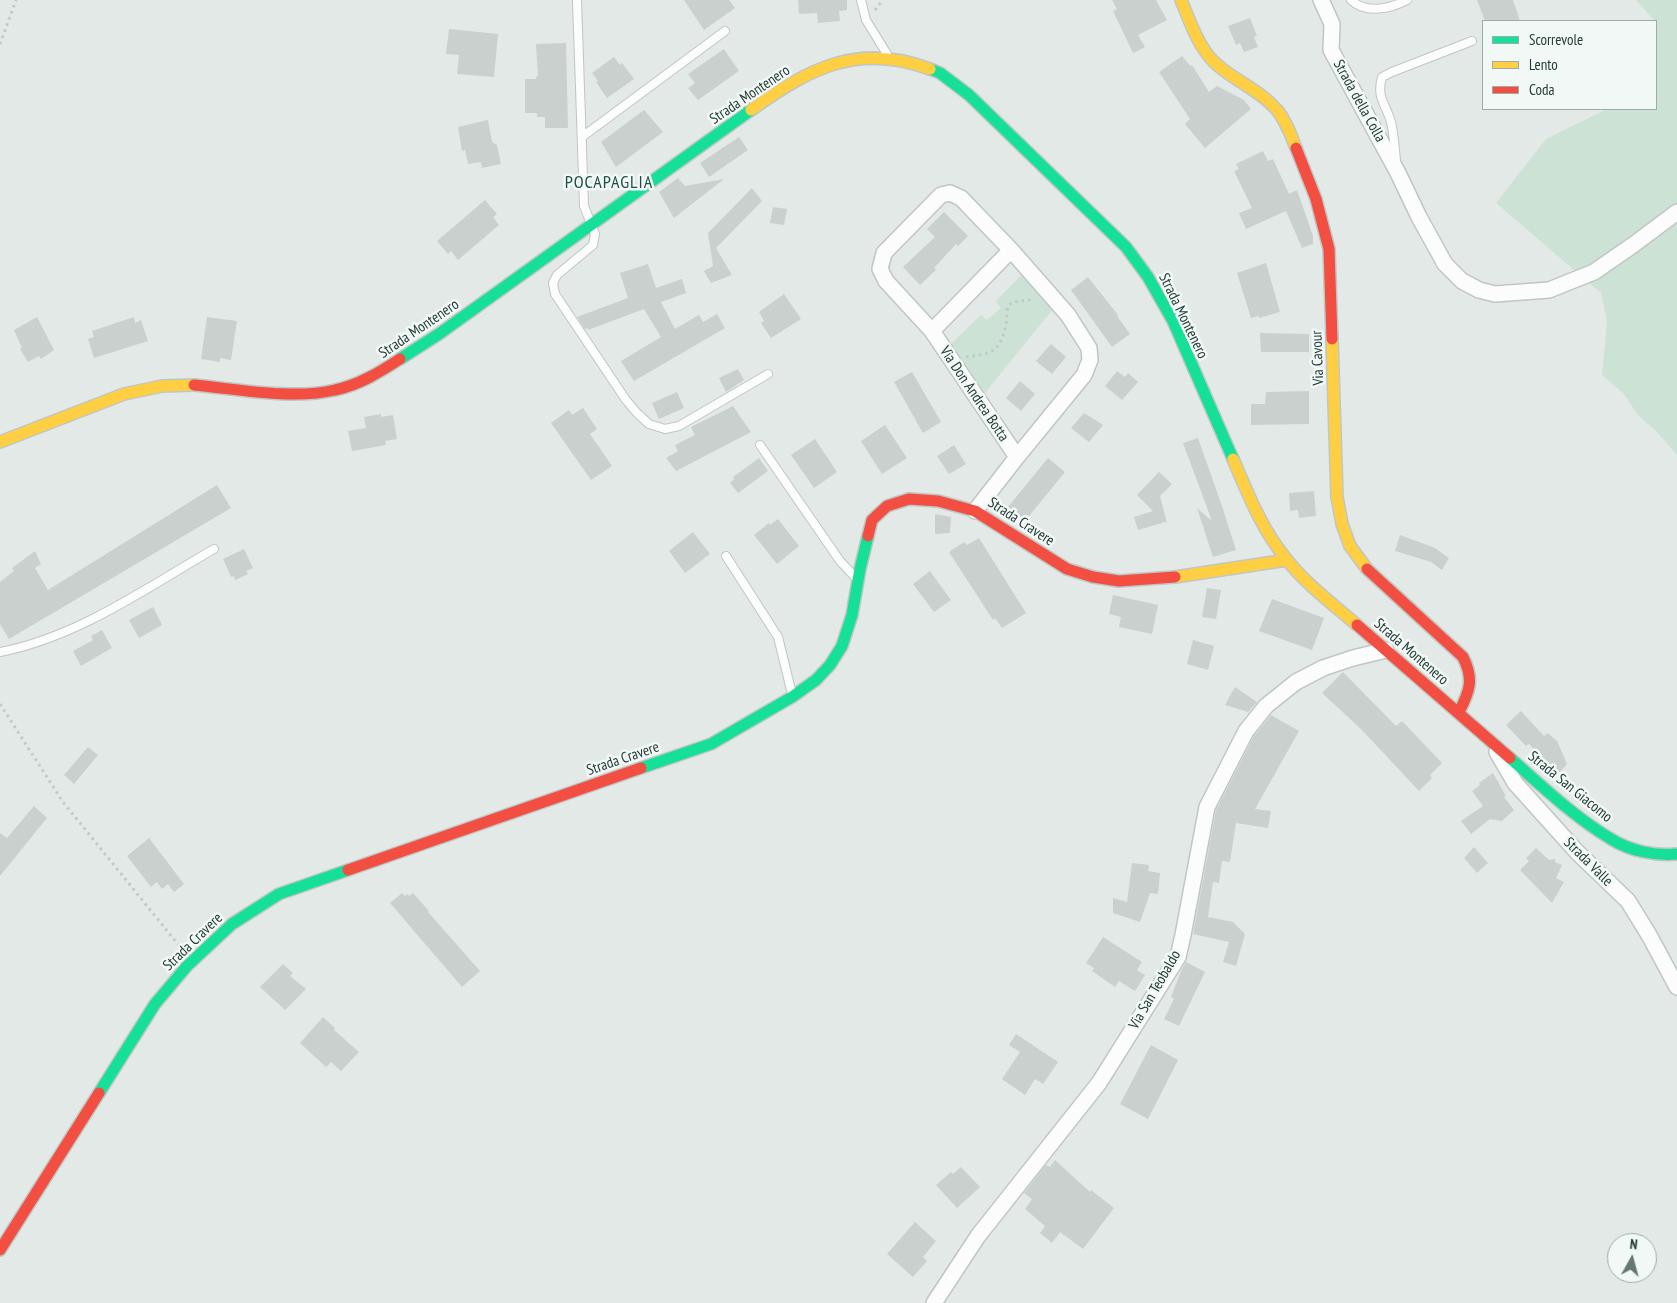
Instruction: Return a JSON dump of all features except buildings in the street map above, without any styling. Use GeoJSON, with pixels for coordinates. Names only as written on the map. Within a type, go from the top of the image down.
{"type":"FeatureCollection","features":[{"type":"Feature","properties":{"kind":"street","name":"Via Cavour"},"geometry":{"type":"LineString","coordinates":[[1181,0],[1202,46],[1214,62],[1264,96],[1278,111],[1290,133],[1308,176],[1324,223],[1329,249],[1337,497],[1342,524],[1350,546],[1366,568],[1462,657],[1469,668],[1468,694],[1459,712]]}},
{"type":"Feature","properties":{"kind":"street","name":"Strada della Colla"},"geometry":{"type":"LineString","coordinates":[[1321,0],[1332,24],[1331,50],[1445,264],[1462,282],[1479,290],[1495,294],[1549,290],[1594,272],[1633,246],[1677,212]]}},
{"type":"Feature","properties":{"kind":"street","name":"Strada Montenero"},"geometry":{"type":"LineString","coordinates":[[0,442],[124,394],[162,386],[194,385],[284,393],[317,393],[336,390],[372,377],[439,334],[782,88],[820,69],[850,58],[889,58],[912,62],[940,73],[969,95],[1126,247],[1148,277],[1173,322],[1259,518],[1287,560],[1320,593],[1459,712]]}},
{"type":"Feature","properties":{"kind":"street","name":"Via Don Andrea Botta"},"geometry":{"type":"LineString","coordinates":[[975,511],[1084,375],[1090,360],[1089,348],[1068,315],[1012,250],[961,198],[950,193],[941,195],[884,253],[880,269],[886,281],[932,331],[1017,457]]}},
{"type":"Feature","properties":{"kind":"street","name":"Via Don Andrea Botta"},"geometry":{"type":"LineString","coordinates":[[932,331],[1012,250]]}},
{"type":"Feature","properties":{"kind":"street","name":"Strada Cravere"},"geometry":{"type":"LineString","coordinates":[[0,1250],[154,1004],[192,962],[232,924],[280,894],[711,744],[792,697],[816,680],[842,646],[852,615],[858,579],[872,520],[887,506],[909,499],[938,501],[975,511],[1067,569],[1093,577],[1119,581],[1158,579],[1287,560]]}},
{"type":"Feature","properties":{"kind":"street","name":"Via San Teobaldo"},"geometry":{"type":"LineString","coordinates":[[934,1303],[978,1236],[1099,1083],[1178,957],[1207,807],[1246,731],[1266,706],[1296,682],[1323,668],[1386,650]]}},
{"type":"Feature","properties":{"kind":"street","name":"Strada San Giacomo"},"geometry":{"type":"LineString","coordinates":[[1459,712],[1562,803],[1612,840],[1641,851],[1664,855],[1677,854]]}},
{"type":"Feature","properties":{"kind":"street","name":"Strada Valle"},"geometry":{"type":"LineString","coordinates":[[1492,742],[1515,783],[1577,852],[1628,902],[1649,935],[1677,987]]}},
{"type":"Feature","properties":{"kind":"lane"},"geometry":{"type":"LineString","coordinates":[[577,0],[584,206],[595,234],[593,245],[557,275],[553,283],[555,294],[626,400],[649,424],[665,429],[679,426],[768,374]]}},
{"type":"Feature","properties":{"kind":"lane"},"geometry":{"type":"LineString","coordinates":[[861,0],[866,20],[889,58]]}},
{"type":"Feature","properties":{"kind":"lane"},"geometry":{"type":"LineString","coordinates":[[1351,0],[1364,8],[1374,9],[1396,6],[1407,0]]}},
{"type":"Feature","properties":{"kind":"lane"},"geometry":{"type":"LineString","coordinates":[[582,137],[725,31]]}},
{"type":"Feature","properties":{"kind":"lane","name":"Strada della Colla"},"geometry":{"type":"LineString","coordinates":[[1398,173],[1390,121],[1381,98],[1382,78],[1392,72],[1472,41]]}},
{"type":"Feature","properties":{"kind":"lane"},"geometry":{"type":"LineString","coordinates":[[760,445],[840,561],[858,579]]}},
{"type":"Feature","properties":{"kind":"lane"},"geometry":{"type":"LineString","coordinates":[[0,652],[15,649],[84,624],[214,549]]}},
{"type":"Feature","properties":{"kind":"lane"},"geometry":{"type":"LineString","coordinates":[[726,556],[778,637],[792,697]]}},
{"type":"Feature","properties":{"kind":"path"},"geometry":{"type":"LineString","coordinates":[[0,44],[16,0]]}},
{"type":"Feature","properties":{"kind":"path"},"geometry":{"type":"LineString","coordinates":[[954,363],[963,358],[984,355],[995,348],[1003,334],[1009,305],[1016,301],[1027,302],[1044,287]]}},
{"type":"Feature","properties":{"kind":"path"},"geometry":{"type":"LineString","coordinates":[[0,704],[64,802],[192,962]]}},
{"type":"Feature","properties":{"kind":"green space"},"geometry":{"type":"Polygon","coordinates":[[[1636,0],[1677,0],[1677,455],[1658,433],[1638,415],[1623,393],[1602,375],[1607,321],[1601,293],[1496,203],[1546,139],[1605,110],[1657,110],[1657,20],[1654,20],[1636,0]]]}},
{"type":"Feature","properties":{"kind":"green space"},"geometry":{"type":"Polygon","coordinates":[[[1023,273],[1053,309],[985,393],[951,344],[981,315],[987,320],[1001,308],[996,301],[1023,273]]]}},
{"type":"Feature","properties":{"kind":"traffic: fast"},"geometry":{"type":"LineString","coordinates":[[930,69],[940,73],[969,95],[1126,247],[1148,277],[1173,321],[1233,459]]}},
{"type":"Feature","properties":{"kind":"traffic: fast"},"geometry":{"type":"LineString","coordinates":[[400,359],[439,334],[751,110]]}},
{"type":"Feature","properties":{"kind":"traffic: fast"},"geometry":{"type":"LineString","coordinates":[[641,768],[711,744],[792,697],[816,680],[830,665],[842,646],[852,615],[868,536]]}},
{"type":"Feature","properties":{"kind":"traffic: fast"},"geometry":{"type":"LineString","coordinates":[[1510,758],[1571,811],[1611,839],[1626,847],[1643,852],[1677,854]]}},
{"type":"Feature","properties":{"kind":"traffic: fast"},"geometry":{"type":"LineString","coordinates":[[99,1093],[155,1004],[187,966],[232,924],[279,894],[348,870]]}},
{"type":"Feature","properties":{"kind":"traffic: slow"},"geometry":{"type":"LineString","coordinates":[[1181,0],[1194,32],[1207,54],[1220,68],[1262,96],[1277,110],[1286,123],[1296,148]]}},
{"type":"Feature","properties":{"kind":"traffic: slow"},"geometry":{"type":"LineString","coordinates":[[751,110],[794,82],[815,71],[857,59],[880,58],[904,61],[930,69]]}},
{"type":"Feature","properties":{"kind":"traffic: slow"},"geometry":{"type":"LineString","coordinates":[[1332,339],[1337,497],[1342,524],[1350,546],[1367,569]]}},
{"type":"Feature","properties":{"kind":"traffic: slow"},"geometry":{"type":"LineString","coordinates":[[0,442],[124,394],[162,386],[194,385]]}},
{"type":"Feature","properties":{"kind":"traffic: slow"},"geometry":{"type":"LineString","coordinates":[[1233,459],[1256,511],[1278,548],[1303,578],[1357,625]]}},
{"type":"Feature","properties":{"kind":"traffic: slow"},"geometry":{"type":"LineString","coordinates":[[1175,577],[1287,560]]}},
{"type":"Feature","properties":{"kind":"traffic: jam"},"geometry":{"type":"LineString","coordinates":[[1296,148],[1316,199],[1329,249],[1332,339]]}},
{"type":"Feature","properties":{"kind":"traffic: jam"},"geometry":{"type":"LineString","coordinates":[[194,385],[265,393],[319,393],[344,388],[361,381],[400,359]]}},
{"type":"Feature","properties":{"kind":"traffic: jam"},"geometry":{"type":"LineString","coordinates":[[868,536],[872,520],[887,506],[909,499],[938,501],[975,511],[1067,569],[1093,577],[1119,581],[1175,577]]}},
{"type":"Feature","properties":{"kind":"traffic: jam"},"geometry":{"type":"LineString","coordinates":[[1367,569],[1463,657],[1469,672],[1469,685],[1466,698],[1459,712]]}},
{"type":"Feature","properties":{"kind":"traffic: jam"},"geometry":{"type":"LineString","coordinates":[[1357,625],[1510,758]]}},
{"type":"Feature","properties":{"kind":"traffic: jam"},"geometry":{"type":"LineString","coordinates":[[348,870],[641,768]]}},
{"type":"Feature","properties":{"kind":"traffic: jam"},"geometry":{"type":"LineString","coordinates":[[0,1250],[99,1093]]}},
{"type":"Feature","properties":{"kind":"district","name":"POCAPAGLIA"},"geometry":{"type":"Point","coordinates":[609,183]}}]}
